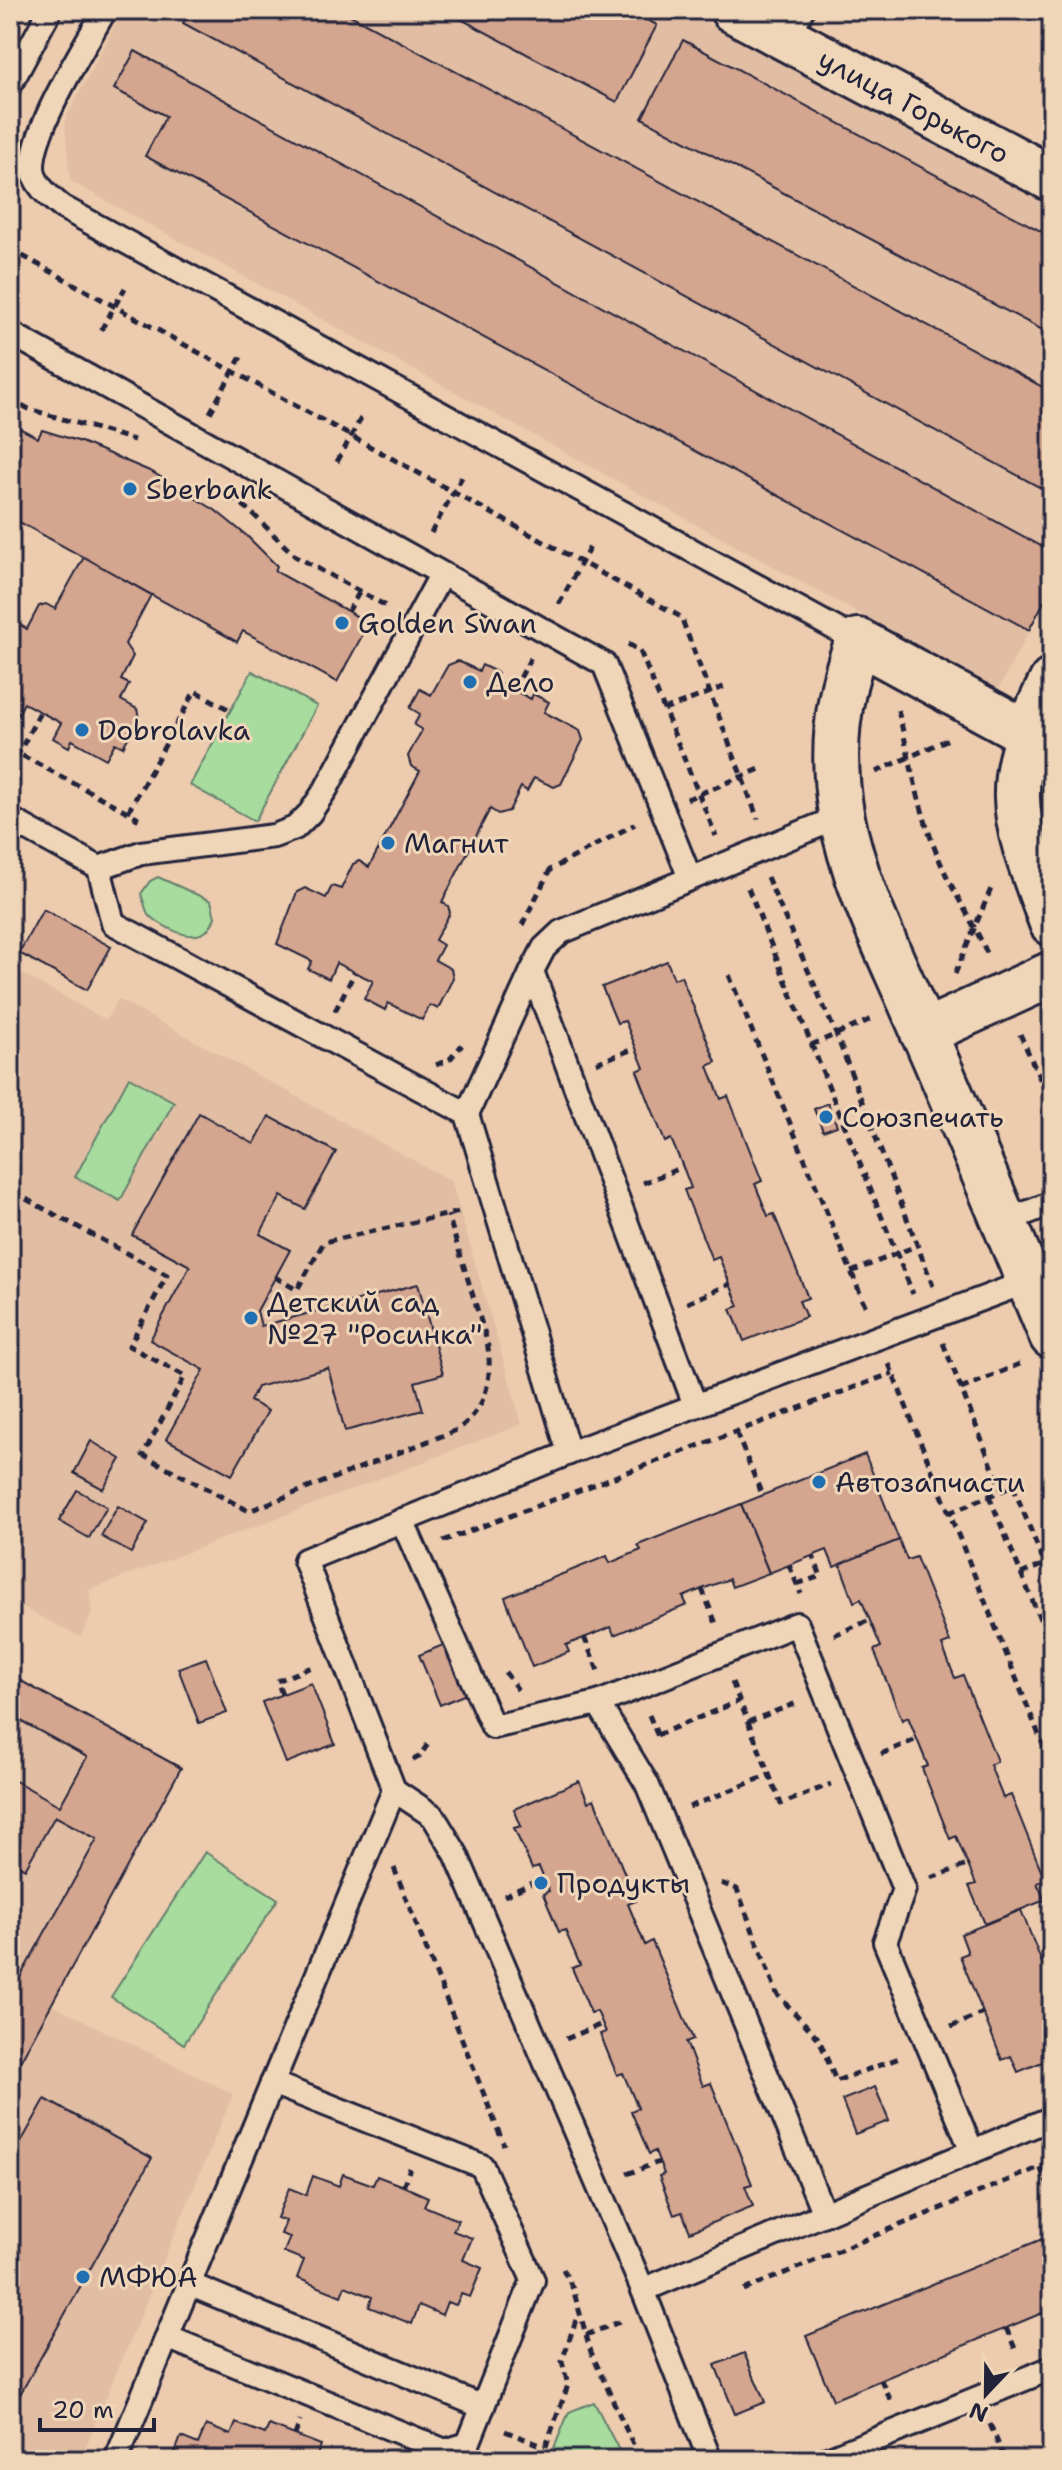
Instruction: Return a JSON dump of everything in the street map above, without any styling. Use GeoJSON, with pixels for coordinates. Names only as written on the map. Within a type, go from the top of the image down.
{"type":"FeatureCollection","features":[{"type":"Feature","properties":{"kind":"street","name":"улица Горького"},"geometry":{"type":"LineString","coordinates":[[733,10],[795,24],[1052,179]]}},
{"type":"Feature","properties":{"kind":"street"},"geometry":{"type":"LineString","coordinates":[[1013,725],[872,648],[840,694],[835,735],[840,803],[868,907],[1029,1281],[1039,1349]]}},
{"type":"Feature","properties":{"kind":"street"},"geometry":{"type":"LineString","coordinates":[[1052,681],[1013,725],[1017,817],[1052,923]]}},
{"type":"Feature","properties":{"kind":"street"},"geometry":{"type":"LineString","coordinates":[[917,1018],[1003,996],[1052,974]]}},
{"type":"Feature","properties":{"kind":"lane"},"geometry":{"type":"LineString","coordinates":[[10,85],[50,10]]}},
{"type":"Feature","properties":{"kind":"lane"},"geometry":{"type":"LineString","coordinates":[[105,10],[41,134],[33,157],[34,175],[45,193],[62,207],[872,648]]}},
{"type":"Feature","properties":{"kind":"lane"},"geometry":{"type":"LineString","coordinates":[[10,333],[604,664],[690,878]]}},
{"type":"Feature","properties":{"kind":"lane"},"geometry":{"type":"LineString","coordinates":[[10,819],[106,865],[141,853],[274,836],[295,828],[310,813],[326,789],[441,575]]}},
{"type":"Feature","properties":{"kind":"lane"},"geometry":{"type":"LineString","coordinates":[[569,1453],[467,1114],[532,971],[544,948],[561,932],[754,852],[840,803]]}},
{"type":"Feature","properties":{"kind":"lane"},"geometry":{"type":"LineString","coordinates":[[106,865],[113,923],[467,1114]]}},
{"type":"Feature","properties":{"kind":"lane"},"geometry":{"type":"LineString","coordinates":[[532,971],[695,1405]]}},
{"type":"Feature","properties":{"kind":"lane"},"geometry":{"type":"LineString","coordinates":[[1003,1222],[1052,1203]]}},
{"type":"Feature","properties":{"kind":"lane"},"geometry":{"type":"LineString","coordinates":[[710,2460],[647,2300],[479,1907],[444,1831],[433,1816],[394,1790],[305,1560],[569,1453],[1029,1281]]}},
{"type":"Feature","properties":{"kind":"lane"},"geometry":{"type":"LineString","coordinates":[[402,1520],[493,1727],[598,1703],[797,1624],[904,1889],[885,1942],[972,2151]]}},
{"type":"Feature","properties":{"kind":"lane"},"geometry":{"type":"LineString","coordinates":[[598,1703],[647,1784],[824,2214]]}},
{"type":"Feature","properties":{"kind":"lane"},"geometry":{"type":"LineString","coordinates":[[116,2460],[394,1790]]}},
{"type":"Feature","properties":{"kind":"lane"},"geometry":{"type":"LineString","coordinates":[[167,2337],[444,2456],[468,2444],[533,2280],[482,2166],[272,2083]]}},
{"type":"Feature","properties":{"kind":"lane"},"geometry":{"type":"LineString","coordinates":[[647,2300],[824,2214],[1052,2118]]}},
{"type":"Feature","properties":{"kind":"lane"},"geometry":{"type":"LineString","coordinates":[[189,2284],[480,2414]]}},
{"type":"Feature","properties":{"kind":"lane"},"geometry":{"type":"LineString","coordinates":[[825,2460],[1052,2368]]}},
{"type":"Feature","properties":{"kind":"path"},"geometry":{"type":"LineString","coordinates":[[10,249],[681,617],[742,776],[754,852],[811,1045],[897,1253],[934,1317]]}},
{"type":"Feature","properties":{"kind":"path"},"geometry":{"type":"LineString","coordinates":[[101,330],[125,288]]}},
{"type":"Feature","properties":{"kind":"path"},"geometry":{"type":"LineString","coordinates":[[10,399],[29,409],[103,428],[141,443]]}},
{"type":"Feature","properties":{"kind":"path"},"geometry":{"type":"LineString","coordinates":[[337,462],[361,418]]}},
{"type":"Feature","properties":{"kind":"path"},"geometry":{"type":"LineString","coordinates":[[215,484],[248,509],[295,556],[415,621]]}},
{"type":"Feature","properties":{"kind":"path"},"geometry":{"type":"LineString","coordinates":[[348,612],[360,591]]}},
{"type":"Feature","properties":{"kind":"path"},"geometry":{"type":"LineString","coordinates":[[872,648],[940,862],[976,928],[1052,1106]]}},
{"type":"Feature","properties":{"kind":"path"},"geometry":{"type":"LineString","coordinates":[[628,723],[726,686]]}},
{"type":"Feature","properties":{"kind":"path"},"geometry":{"type":"LineString","coordinates":[[128,812],[195,691],[230,710]]}},
{"type":"Feature","properties":{"kind":"path"},"geometry":{"type":"LineString","coordinates":[[10,770],[40,712]]}},
{"type":"Feature","properties":{"kind":"path"},"geometry":{"type":"LineString","coordinates":[[840,803],[908,756],[1013,725]]}},
{"type":"Feature","properties":{"kind":"path"},"geometry":{"type":"LineString","coordinates":[[10,749],[137,817],[106,865]]}},
{"type":"Feature","properties":{"kind":"path"},"geometry":{"type":"LineString","coordinates":[[516,938],[550,870],[662,810],[760,769]]}},
{"type":"Feature","properties":{"kind":"path"},"geometry":{"type":"LineString","coordinates":[[811,1045],[836,1034],[917,1018],[950,985],[976,928],[1017,817]]}},
{"type":"Feature","properties":{"kind":"path"},"geometry":{"type":"LineString","coordinates":[[754,852],[836,1034],[916,1246],[934,1317],[1002,1491]]}},
{"type":"Feature","properties":{"kind":"path"},"geometry":{"type":"LineString","coordinates":[[329,1022],[355,972]]}},
{"type":"Feature","properties":{"kind":"path"},"geometry":{"type":"LineString","coordinates":[[729,975],[1052,1767]]}},
{"type":"Feature","properties":{"kind":"path"},"geometry":{"type":"LineString","coordinates":[[425,1066],[450,1059],[468,1033]]}},
{"type":"Feature","properties":{"kind":"path"},"geometry":{"type":"LineString","coordinates":[[569,1073],[636,1048]]}},
{"type":"Feature","properties":{"kind":"path"},"geometry":{"type":"LineString","coordinates":[[615,1194],[683,1167]]}},
{"type":"Feature","properties":{"kind":"path"},"geometry":{"type":"LineString","coordinates":[[26,1199],[167,1275],[129,1346],[185,1376],[143,1455],[249,1511],[457,1430],[483,1404],[491,1362],[448,1215]]}},
{"type":"Feature","properties":{"kind":"path"},"geometry":{"type":"LineString","coordinates":[[275,1277],[297,1290],[324,1242],[460,1212]]}},
{"type":"Feature","properties":{"kind":"path"},"geometry":{"type":"LineString","coordinates":[[851,1272],[916,1246]]}},
{"type":"Feature","properties":{"kind":"path"},"geometry":{"type":"LineString","coordinates":[[660,1314],[730,1284]]}},
{"type":"Feature","properties":{"kind":"path"},"geometry":{"type":"LineString","coordinates":[[961,1389],[1039,1349]]}},
{"type":"Feature","properties":{"kind":"path"},"geometry":{"type":"LineString","coordinates":[[416,1552],[893,1373]]}},
{"type":"Feature","properties":{"kind":"path"},"geometry":{"type":"LineString","coordinates":[[736,1432],[762,1495]]}},
{"type":"Feature","properties":{"kind":"path"},"geometry":{"type":"LineString","coordinates":[[949,1513],[1013,1486],[1052,1583]]}},
{"type":"Feature","properties":{"kind":"path"},"geometry":{"type":"LineString","coordinates":[[989,1496],[1052,1648]]}},
{"type":"Feature","properties":{"kind":"path"},"geometry":{"type":"LineString","coordinates":[[797,1584],[821,1576],[813,1556]]}},
{"type":"Feature","properties":{"kind":"path"},"geometry":{"type":"LineString","coordinates":[[1021,1574],[1044,1564]]}},
{"type":"Feature","properties":{"kind":"path"},"geometry":{"type":"LineString","coordinates":[[807,1647],[870,1620]]}},
{"type":"Feature","properties":{"kind":"path"},"geometry":{"type":"LineString","coordinates":[[721,1655],[781,1804],[917,1739]]}},
{"type":"Feature","properties":{"kind":"path"},"geometry":{"type":"LineString","coordinates":[[282,1694],[277,1681],[319,1664]]}},
{"type":"Feature","properties":{"kind":"path"},"geometry":{"type":"LineString","coordinates":[[638,1687],[663,1750]]}},
{"type":"Feature","properties":{"kind":"path"},"geometry":{"type":"LineString","coordinates":[[748,1722],[825,1691]]}},
{"type":"Feature","properties":{"kind":"path"},"geometry":{"type":"LineString","coordinates":[[657,1735],[739,1701]]}},
{"type":"Feature","properties":{"kind":"path"},"geometry":{"type":"LineString","coordinates":[[687,1808],[769,1775]]}},
{"type":"Feature","properties":{"kind":"path"},"geometry":{"type":"LineString","coordinates":[[681,1793],[692,1822]]}},
{"type":"Feature","properties":{"kind":"path"},"geometry":{"type":"LineString","coordinates":[[378,1828],[510,2157]]}},
{"type":"Feature","properties":{"kind":"path"},"geometry":{"type":"LineString","coordinates":[[904,1889],[967,1865]]}},
{"type":"Feature","properties":{"kind":"path"},"geometry":{"type":"LineString","coordinates":[[479,1907],[543,1878]]}},
{"type":"Feature","properties":{"kind":"path"},"geometry":{"type":"LineString","coordinates":[[715,1880],[737,1889],[777,1994],[819,2039],[836,2081],[929,2047]]}},
{"type":"Feature","properties":{"kind":"path"},"geometry":{"type":"LineString","coordinates":[[744,2290],[1052,2162]]}},
{"type":"Feature","properties":{"kind":"path"},"geometry":{"type":"LineString","coordinates":[[1040,2167],[1052,2194]]}},
{"type":"Feature","properties":{"kind":"path"},"geometry":{"type":"LineString","coordinates":[[560,2263],[586,2335],[640,2460]]}},
{"type":"Feature","properties":{"kind":"path"},"geometry":{"type":"LineString","coordinates":[[586,2335],[647,2300]]}},
{"type":"Feature","properties":{"kind":"path"},"geometry":{"type":"LineString","coordinates":[[541,2460],[568,2385],[562,2361],[579,2311]]}},
{"type":"Feature","properties":{"kind":"path"},"geometry":{"type":"LineString","coordinates":[[480,2414],[545,2447]]}},
{"type":"Feature","properties":{"kind":"shaded area"},"geometry":{"type":"Polygon","coordinates":[[[123,10],[682,10],[1052,206],[1052,587],[998,690],[70,181],[65,120],[123,10]]]}},
{"type":"Feature","properties":{"kind":"shaded area","name":"Детский сад №27 \"Росинка\""},"geometry":{"type":"Polygon","coordinates":[[[10,967],[106,1020],[118,999],[451,1181],[522,1424],[89,1590],[92,1614],[80,1637],[10,1601],[10,967]]]}},
{"type":"Feature","properties":{"kind":"shaded area","name":"МФЮА"},"geometry":{"type":"Polygon","coordinates":[[[10,1675],[181,1768],[52,2005],[233,2094],[80,2460],[10,2460],[10,1675]]]}},
{"type":"Feature","properties":{"kind":"green space"},"geometry":{"type":"Polygon","coordinates":[[[252,671],[317,706],[255,821],[190,785],[252,671]]]}},
{"type":"Feature","properties":{"kind":"green space"},"geometry":{"type":"Polygon","coordinates":[[[158,877],[211,901],[215,917],[210,927],[203,933],[185,934],[148,915],[141,894],[150,881],[158,877]]]}},
{"type":"Feature","properties":{"kind":"green space"},"geometry":{"type":"Polygon","coordinates":[[[129,1077],[174,1102],[120,1201],[75,1177],[129,1077]]]}},
{"type":"Feature","properties":{"kind":"green space"},"geometry":{"type":"Polygon","coordinates":[[[205,1852],[278,1899],[184,2044],[111,1997],[205,1852]]]}},
{"type":"Feature","properties":{"kind":"green space"},"geometry":{"type":"Polygon","coordinates":[[[594,2402],[624,2460],[549,2460],[569,2412],[594,2402]]]}},
{"type":"Feature","properties":{"kind":"building"},"geometry":{"type":"Polygon","coordinates":[[[190,10],[341,10],[1052,392],[1052,494],[183,23],[190,10]]]}},
{"type":"Feature","properties":{"kind":"building"},"geometry":{"type":"Polygon","coordinates":[[[444,10],[628,10],[657,25],[617,102],[444,10]]]}},
{"type":"Feature","properties":{"kind":"building"},"geometry":{"type":"Polygon","coordinates":[[[1024,10],[1052,10],[1052,25],[1024,10]]]}},
{"type":"Feature","properties":{"kind":"building"},"geometry":{"type":"Polygon","coordinates":[[[683,40],[1052,237],[1052,335],[642,118],[683,40]]]}},
{"type":"Feature","properties":{"kind":"building"},"geometry":{"type":"Polygon","coordinates":[[[135,51],[1052,552],[1052,587],[1029,630],[145,156],[166,116],[114,89],[135,51]]]}},
{"type":"Feature","properties":{"kind":"building"},"geometry":{"type":"Polygon","coordinates":[[[10,423],[38,438],[42,430],[81,442],[152,472],[215,510],[277,566],[275,571],[369,623],[337,682],[243,631],[237,642],[10,517],[10,423]]]}},
{"type":"Feature","properties":{"kind":"building"},"geometry":{"type":"Polygon","coordinates":[[[84,557],[151,595],[125,644],[133,656],[121,680],[129,684],[121,700],[137,709],[139,718],[123,747],[115,743],[106,759],[72,740],[69,747],[53,738],[61,723],[24,703],[16,718],[10,714],[10,638],[19,624],[27,629],[39,606],[46,604],[55,609],[84,557]]]}},
{"type":"Feature","properties":{"kind":"building"},"geometry":{"type":"Polygon","coordinates":[[[458,661],[479,671],[482,665],[498,673],[494,680],[531,699],[533,694],[549,702],[544,712],[580,731],[583,740],[561,784],[554,787],[534,778],[527,791],[521,787],[509,811],[498,814],[490,809],[442,902],[448,906],[450,913],[435,940],[443,945],[435,960],[451,969],[453,978],[438,1009],[430,1005],[422,1020],[388,1003],[385,1010],[364,999],[373,981],[336,963],[329,979],[308,969],[312,961],[277,944],[297,892],[305,888],[326,898],[332,886],[341,889],[353,864],[359,861],[369,867],[420,771],[411,766],[408,756],[422,730],[414,725],[420,714],[410,708],[420,689],[431,695],[448,665],[458,661]]]}},
{"type":"Feature","properties":{"kind":"building"},"geometry":{"type":"Polygon","coordinates":[[[43,909],[111,947],[87,990],[19,953],[43,909]]]}},
{"type":"Feature","properties":{"kind":"building"},"geometry":{"type":"Polygon","coordinates":[[[667,961],[674,979],[681,976],[716,1062],[708,1066],[721,1099],[728,1096],[762,1181],[755,1184],[768,1216],[774,1214],[808,1298],[799,1301],[806,1317],[744,1341],[731,1309],[739,1306],[719,1257],[712,1260],[684,1190],[691,1188],[683,1167],[671,1139],[665,1142],[637,1071],[644,1068],[625,1021],[617,1023],[602,987],[667,961]]]}},
{"type":"Feature","properties":{"kind":"building","name":"Союзпечать"},"geometry":{"type":"Polygon","coordinates":[[[828,1103],[837,1126],[823,1131],[814,1109],[828,1103]]]}},
{"type":"Feature","properties":{"kind":"building"},"geometry":{"type":"Polygon","coordinates":[[[199,1113],[254,1144],[269,1116],[336,1152],[305,1209],[281,1196],[260,1234],[290,1250],[257,1311],[261,1326],[418,1284],[443,1374],[415,1382],[423,1410],[345,1431],[328,1368],[257,1387],[250,1401],[268,1411],[232,1475],[166,1439],[204,1370],[150,1340],[190,1266],[132,1235],[199,1113]]]}},
{"type":"Feature","properties":{"kind":"building"},"geometry":{"type":"Polygon","coordinates":[[[91,1441],[121,1459],[103,1489],[74,1473],[91,1441]]]}},
{"type":"Feature","properties":{"kind":"building"},"geometry":{"type":"Polygon","coordinates":[[[865,1454],[899,1540],[834,1567],[827,1550],[769,1573],[741,1504],[865,1454]]]}},
{"type":"Feature","properties":{"kind":"building"},"geometry":{"type":"Polygon","coordinates":[[[77,1490],[107,1507],[89,1538],[59,1521],[77,1490]]]}},
{"type":"Feature","properties":{"kind":"building"},"geometry":{"type":"Polygon","coordinates":[[[741,1504],[769,1573],[732,1587],[729,1579],[702,1589],[683,1597],[687,1605],[614,1635],[611,1627],[566,1645],[569,1652],[532,1667],[505,1597],[607,1556],[610,1563],[641,1550],[638,1545],[741,1504]]]}},
{"type":"Feature","properties":{"kind":"building"},"geometry":{"type":"Polygon","coordinates":[[[118,1506],[148,1523],[131,1553],[101,1536],[118,1506]]]}},
{"type":"Feature","properties":{"kind":"building"},"geometry":{"type":"Polygon","coordinates":[[[899,1540],[907,1560],[916,1557],[950,1642],[942,1645],[955,1678],[963,1675],[997,1761],[990,1765],[1003,1798],[1011,1795],[1045,1880],[1037,1883],[1045,1900],[985,1924],[969,1886],[976,1884],[956,1836],[950,1839],[922,1768],[928,1766],[908,1717],[902,1720],[874,1650],[881,1647],[861,1599],[854,1602],[840,1564],[899,1540]]]}},
{"type":"Feature","properties":{"kind":"building"},"geometry":{"type":"Polygon","coordinates":[[[450,1642],[471,1692],[440,1705],[419,1655],[450,1642]]]}},
{"type":"Feature","properties":{"kind":"building"},"geometry":{"type":"Polygon","coordinates":[[[206,1658],[227,1713],[199,1723],[178,1668],[206,1658]]]}},
{"type":"Feature","properties":{"kind":"building"},"geometry":{"type":"Polygon","coordinates":[[[10,1675],[181,1768],[10,2080],[10,1995],[97,1839],[55,1816],[25,1869],[10,1861],[10,1778],[60,1806],[87,1757],[10,1715],[10,1675]]]}},
{"type":"Feature","properties":{"kind":"building"},"geometry":{"type":"Polygon","coordinates":[[[311,1683],[335,1744],[286,1763],[262,1702],[311,1683]]]}},
{"type":"Feature","properties":{"kind":"building"},"geometry":{"type":"Polygon","coordinates":[[[579,1781],[588,1802],[594,1799],[636,1901],[628,1904],[645,1945],[652,1941],[693,2039],[686,2042],[703,2086],[711,2083],[752,2184],[745,2186],[753,2206],[690,2232],[682,2212],[674,2215],[659,2176],[664,2174],[655,2151],[649,2154],[631,2111],[638,2108],[623,2073],[617,2075],[600,2034],[606,2032],[597,2011],[591,2013],[572,1968],[580,1965],[565,1930],[559,1932],[543,1894],[549,1891],[539,1867],[532,1869],[514,1828],[521,1826],[514,1809],[579,1781]]]}},
{"type":"Feature","properties":{"kind":"building"},"geometry":{"type":"Polygon","coordinates":[[[1021,1910],[1052,1988],[1052,2058],[1018,2072],[1011,2056],[1002,2060],[960,1956],[968,1953],[961,1934],[1021,1910]]]}},
{"type":"Feature","properties":{"kind":"building"},"geometry":{"type":"Polygon","coordinates":[[[875,2087],[889,2121],[855,2134],[842,2100],[875,2087]]]}},
{"type":"Feature","properties":{"kind":"building"},"geometry":{"type":"Polygon","coordinates":[[[45,2099],[152,2158],[17,2400],[10,2396],[10,2162],[45,2099]]]}},
{"type":"Feature","properties":{"kind":"building"},"geometry":{"type":"Polygon","coordinates":[[[343,2174],[373,2185],[377,2176],[403,2186],[428,2197],[424,2206],[458,2220],[453,2231],[472,2238],[463,2260],[482,2268],[470,2297],[461,2294],[456,2305],[447,2302],[442,2315],[419,2305],[412,2324],[369,2307],[372,2297],[345,2286],[341,2296],[297,2278],[304,2260],[284,2252],[290,2237],[281,2234],[286,2221],[277,2218],[289,2188],[306,2195],[313,2176],[339,2186],[343,2174]]]}},
{"type":"Feature","properties":{"kind":"building"},"geometry":{"type":"Polygon","coordinates":[[[1042,2239],[1052,2264],[1052,2309],[833,2400],[806,2336],[1042,2239]]]}},
{"type":"Feature","properties":{"kind":"building"},"geometry":{"type":"Polygon","coordinates":[[[744,2353],[765,2402],[735,2414],[715,2365],[744,2353]]]}},
{"type":"Feature","properties":{"kind":"building"},"geometry":{"type":"Polygon","coordinates":[[[236,2423],[265,2434],[269,2425],[321,2445],[317,2455],[329,2460],[172,2460],[181,2437],[198,2444],[206,2425],[231,2435],[236,2423]]]}},
{"type":"Feature","properties":{"kind":"place","name":"Sberbank"},"geometry":{"type":"Point","coordinates":[130,489]}},
{"type":"Feature","properties":{"kind":"place","name":"Golden Swan"},"geometry":{"type":"Point","coordinates":[342,623]}},
{"type":"Feature","properties":{"kind":"place","name":"Дело"},"geometry":{"type":"Point","coordinates":[470,682]}},
{"type":"Feature","properties":{"kind":"place","name":"Dobrolavka"},"geometry":{"type":"Point","coordinates":[82,730]}},
{"type":"Feature","properties":{"kind":"place","name":"Магнит"},"geometry":{"type":"Point","coordinates":[388,843]}},
{"type":"Feature","properties":{"kind":"place","name":"Союзпечать"},"geometry":{"type":"Point","coordinates":[826,1117]}},
{"type":"Feature","properties":{"kind":"place","name":"Детский сад №27 \"Росинка\""},"geometry":{"type":"Point","coordinates":[251,1318]}},
{"type":"Feature","properties":{"kind":"place","name":"Автозапчасти"},"geometry":{"type":"Point","coordinates":[819,1482]}},
{"type":"Feature","properties":{"kind":"place","name":"Продукты"},"geometry":{"type":"Point","coordinates":[541,1883]}},
{"type":"Feature","properties":{"kind":"place","name":"МФЮА"},"geometry":{"type":"Point","coordinates":[83,2277]}}]}
